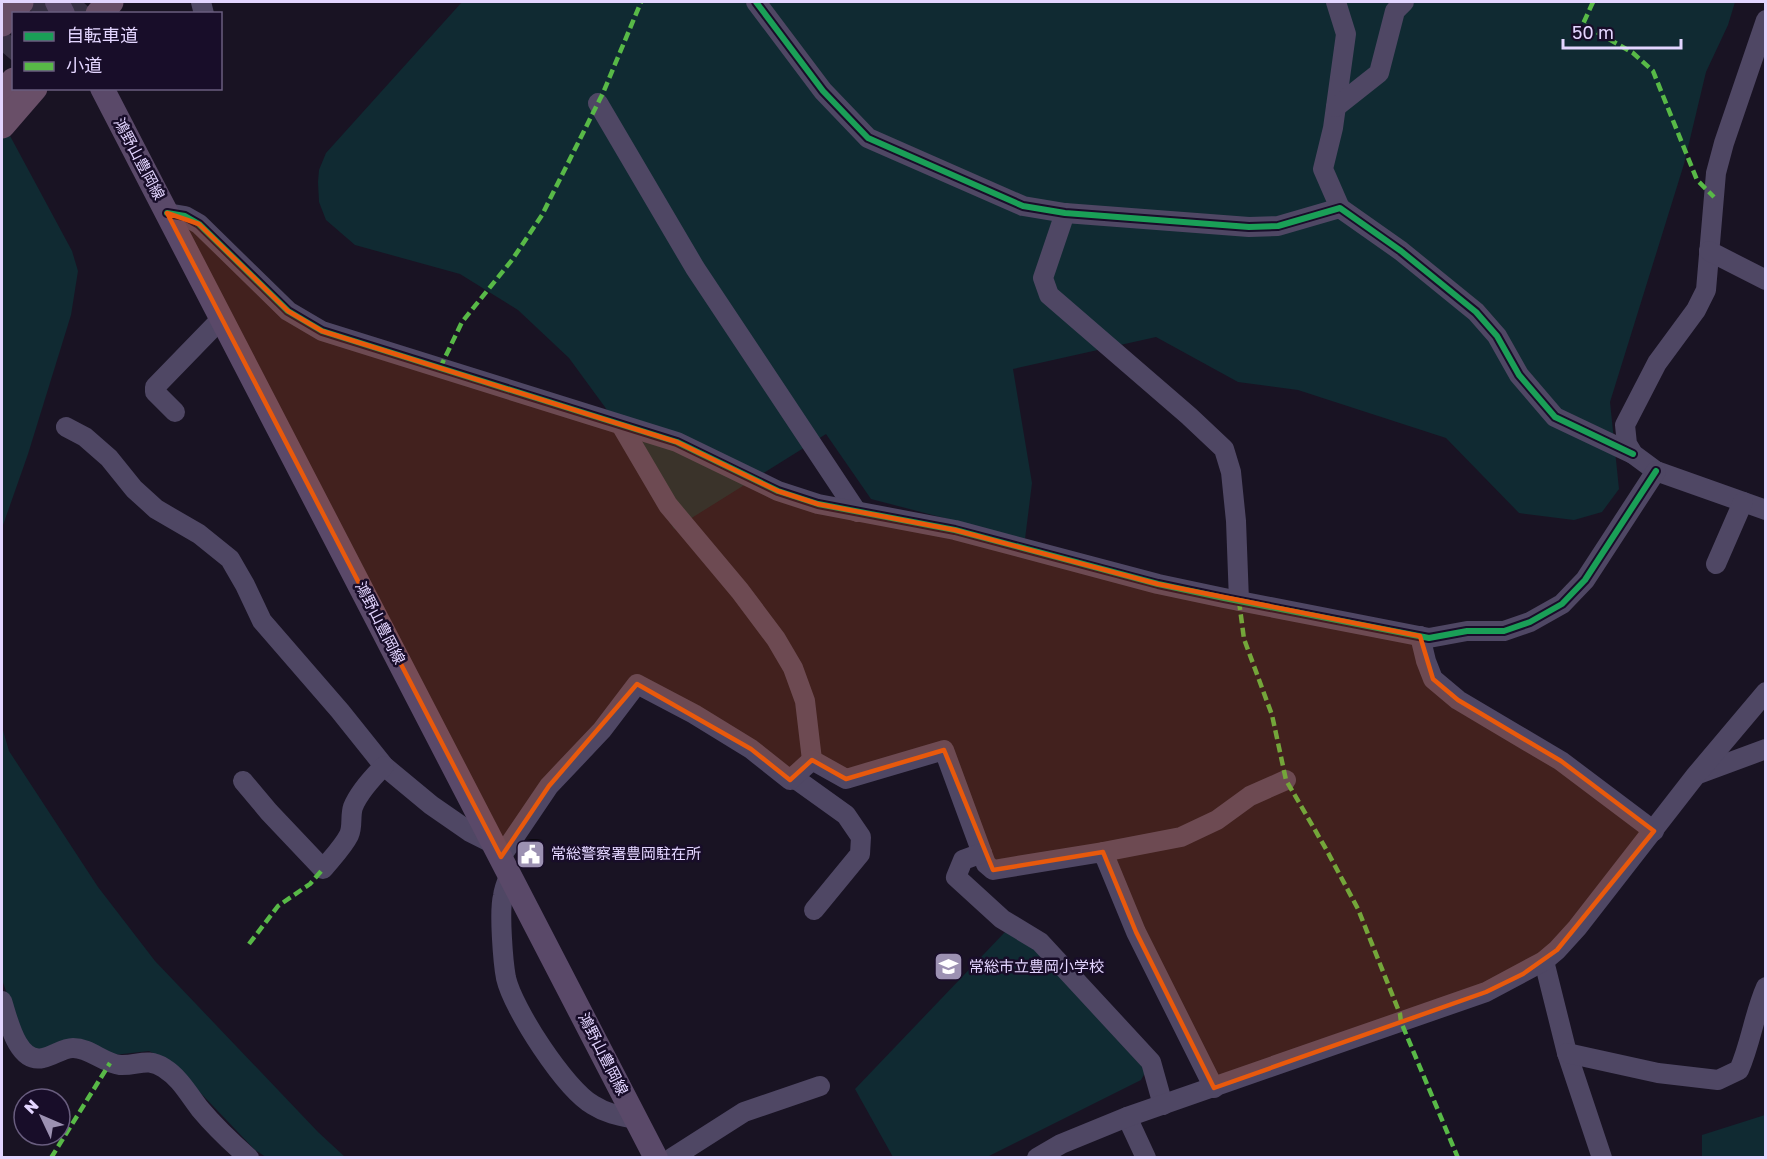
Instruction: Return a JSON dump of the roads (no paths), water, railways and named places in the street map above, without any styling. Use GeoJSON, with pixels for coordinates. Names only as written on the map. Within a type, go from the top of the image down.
{"type":"FeatureCollection","features":[{"type":"Feature","properties":{"kind":"highway"},"geometry":{"type":"LineString","coordinates":[[2,23],[20,2]]}},
{"type":"Feature","properties":{"kind":"highway"},"geometry":{"type":"LineString","coordinates":[[2,95],[12,83]]}},
{"type":"Feature","properties":{"kind":"highway"},"geometry":{"type":"LineString","coordinates":[[2,125],[32,90]]}},
{"type":"Feature","properties":{"kind":"main road","name":"鴻野山豊岡線"},"geometry":{"type":"LineString","coordinates":[[103,90],[656,1158]]}},
{"type":"Feature","properties":{"kind":"street"},"geometry":{"type":"LineString","coordinates":[[756,2],[823,91],[868,138],[1023,206],[1065,213],[1249,227],[1278,226],[1340,208]]}},
{"type":"Feature","properties":{"kind":"street"},"geometry":{"type":"LineString","coordinates":[[1336,2],[1346,34],[1333,128],[1323,169],[1340,208],[1401,251],[1476,312],[1497,336],[1519,375],[1555,417],[1633,454],[1656,471],[1766,510]]}},
{"type":"Feature","properties":{"kind":"street"},"geometry":{"type":"LineString","coordinates":[[1336,107],[1379,73],[1395,11],[1404,2]]}},
{"type":"Feature","properties":{"kind":"street"},"geometry":{"type":"LineString","coordinates":[[1633,454],[1627,444],[1625,425],[1657,363],[1696,310],[1706,290],[1716,173],[1766,20]]}},
{"type":"Feature","properties":{"kind":"street"},"geometry":{"type":"LineString","coordinates":[[598,103],[695,268],[857,512]]}},
{"type":"Feature","properties":{"kind":"street"},"geometry":{"type":"LineString","coordinates":[[167,213],[185,216],[200,224],[288,311],[322,331],[677,442],[778,491],[818,504],[955,531],[1158,584],[1429,638],[1467,631],[1504,631],[1530,622],[1562,604],[1585,580],[1656,471]]}},
{"type":"Feature","properties":{"kind":"street"},"geometry":{"type":"LineString","coordinates":[[1065,213],[1043,278],[1049,295],[1224,449],[1231,472],[1234,502],[1239,601]]}},
{"type":"Feature","properties":{"kind":"street"},"geometry":{"type":"LineString","coordinates":[[1710,251],[1766,280]]}},
{"type":"Feature","properties":{"kind":"street"},"geometry":{"type":"LineString","coordinates":[[175,412],[155,392],[155,387],[222,318]]}},
{"type":"Feature","properties":{"kind":"street"},"geometry":{"type":"LineString","coordinates":[[621,425],[668,505],[740,591],[776,639],[793,668],[805,701],[812,760]]}},
{"type":"Feature","properties":{"kind":"street"},"geometry":{"type":"LineString","coordinates":[[66,427],[85,437],[109,458],[134,489],[156,509],[199,534],[230,559],[262,621],[384,766],[431,805],[502,858]]}},
{"type":"Feature","properties":{"kind":"street"},"geometry":{"type":"LineString","coordinates":[[1716,564],[1743,502]]}},
{"type":"Feature","properties":{"kind":"street"},"geometry":{"type":"LineString","coordinates":[[1420,636],[1433,679],[1458,700],[1561,762],[1654,831]]}},
{"type":"Feature","properties":{"kind":"street"},"geometry":{"type":"LineString","coordinates":[[636,1119],[609,1114],[579,1095],[549,1058],[514,999],[506,978],[502,934],[502,858],[549,786],[602,730],[637,684],[694,714],[751,749],[790,780],[812,760]]}},
{"type":"Feature","properties":{"kind":"street"},"geometry":{"type":"LineString","coordinates":[[1037,1158],[1060,1144],[1127,1118],[1486,992],[1544,961],[1577,928],[1696,775],[1766,692]]}},
{"type":"Feature","properties":{"kind":"street"},"geometry":{"type":"LineString","coordinates":[[1696,775],[1766,749]]}},
{"type":"Feature","properties":{"kind":"street"},"geometry":{"type":"LineString","coordinates":[[812,760],[846,779],[944,750],[986,864],[993,870],[1180,837],[1217,820],[1250,796],[1286,780]]}},
{"type":"Feature","properties":{"kind":"street"},"geometry":{"type":"LineString","coordinates":[[243,781],[269,812],[323,868],[350,833],[352,809],[358,797],[384,766]]}},
{"type":"Feature","properties":{"kind":"street"},"geometry":{"type":"LineString","coordinates":[[793,777],[846,815],[861,837],[860,854],[814,910]]}},
{"type":"Feature","properties":{"kind":"street"},"geometry":{"type":"LineString","coordinates":[[1103,852],[1136,932],[1214,1088]]}},
{"type":"Feature","properties":{"kind":"street"},"geometry":{"type":"LineString","coordinates":[[982,853],[963,860],[956,877],[1002,919],[1040,942],[1151,1062],[1163,1105]]}},
{"type":"Feature","properties":{"kind":"street"},"geometry":{"type":"LineString","coordinates":[[1544,961],[1567,1053],[1602,1158]]}},
{"type":"Feature","properties":{"kind":"street"},"geometry":{"type":"LineString","coordinates":[[1567,1053],[1658,1073],[1718,1080],[1739,1070],[1746,1053],[1758,1003],[1766,987]]}},
{"type":"Feature","properties":{"kind":"street"},"geometry":{"type":"LineString","coordinates":[[2,1000],[24,1054],[32,1059],[42,1059],[71,1048],[84,1050],[110,1063],[122,1065],[153,1062],[173,1075],[211,1121],[249,1158]]}},
{"type":"Feature","properties":{"kind":"street"},"geometry":{"type":"LineString","coordinates":[[672,1158],[744,1112],[820,1086]]}},
{"type":"Feature","properties":{"kind":"street"},"geometry":{"type":"LineString","coordinates":[[1127,1118],[1146,1158]]}},
{"type":"Feature","properties":{"kind":"tunnel"},"geometry":{"type":"LineString","coordinates":[[37,12],[45,2]]}},
{"type":"Feature","properties":{"kind":"tunnel"},"geometry":{"type":"LineString","coordinates":[[74,12],[83,2]]}},
{"type":"Feature","properties":{"kind":"tunnel"},"geometry":{"type":"LineString","coordinates":[[2,52],[12,40]]}},
{"type":"Feature","properties":{"kind":"place","name":"常総警察署豊岡駐在所"},"geometry":{"type":"Point","coordinates":[530,854]}},
{"type":"Feature","properties":{"kind":"place","name":"常総市立豊岡小学校"},"geometry":{"type":"Point","coordinates":[948,967]}}]}
